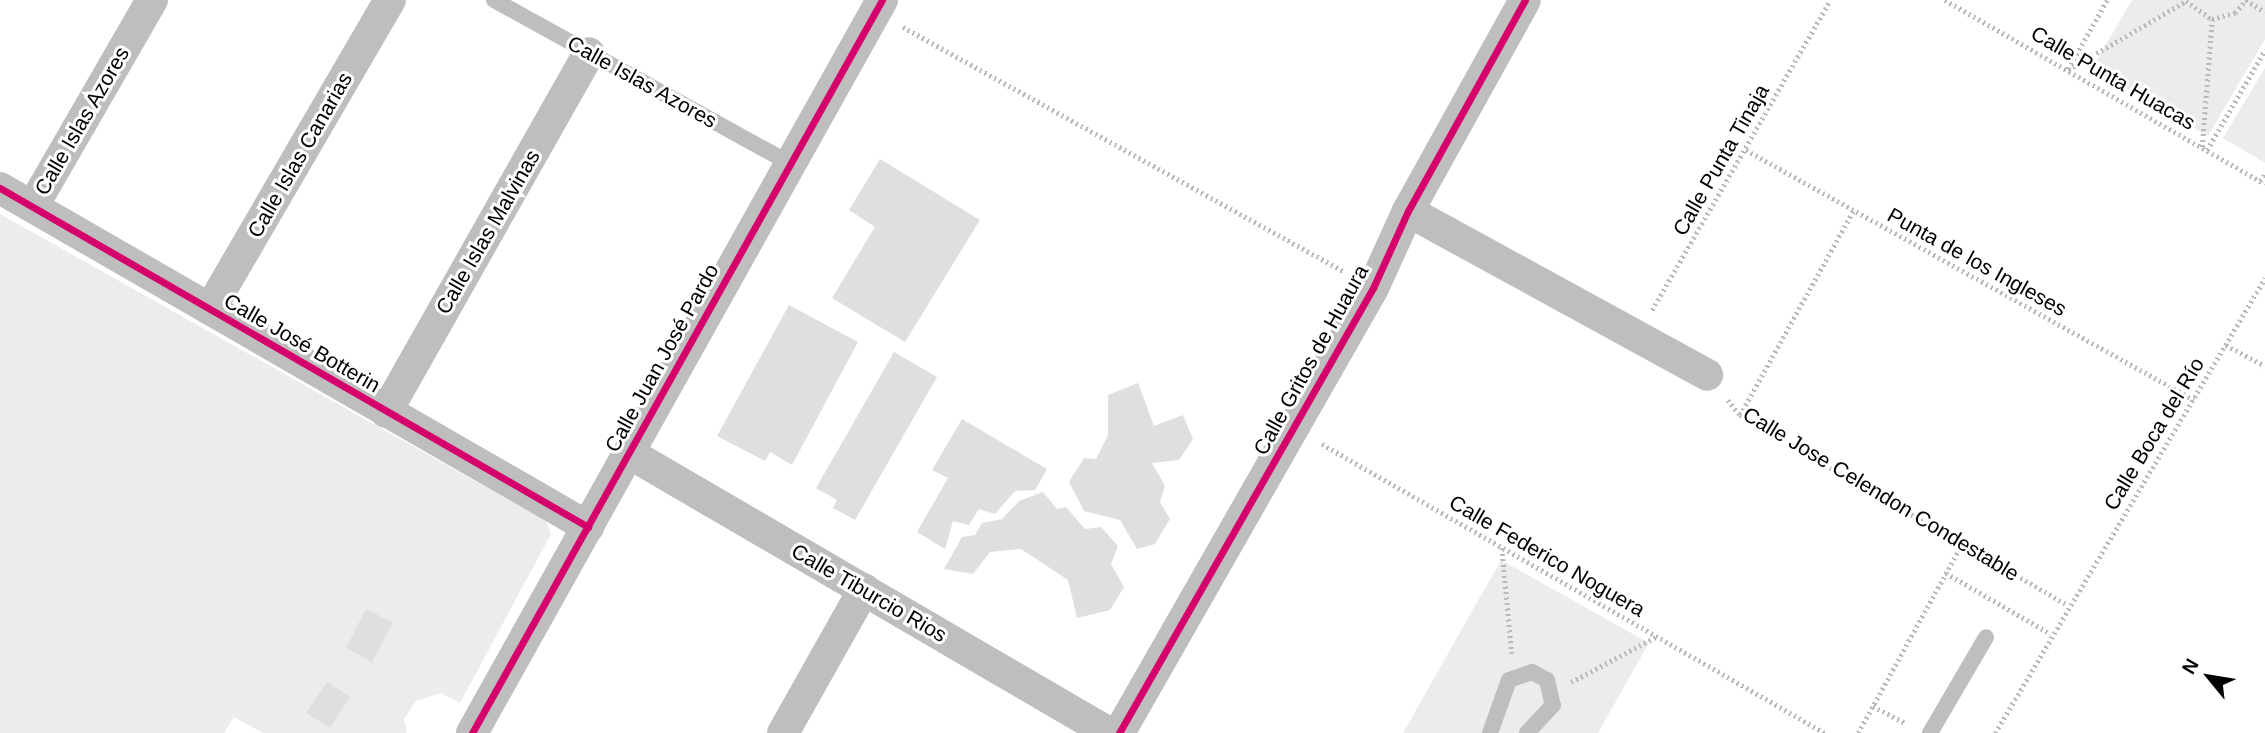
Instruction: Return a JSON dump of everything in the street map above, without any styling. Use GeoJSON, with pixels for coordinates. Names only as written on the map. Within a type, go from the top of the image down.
{"type":"FeatureCollection","features":[{"type":"Feature","properties":{"kind":"street","name":"Calle Islas Azores"},"geometry":{"type":"LineString","coordinates":[[33,206],[152,0]]}},
{"type":"Feature","properties":{"kind":"street","name":"Calle Islas Canarias"},"geometry":{"type":"LineString","coordinates":[[209,309],[390,0]]}},
{"type":"Feature","properties":{"kind":"street","name":"Calle Gritos de Huaura"},"geometry":{"type":"LineString","coordinates":[[1119,733],[1374,288],[1408,211],[1525,0]]}},
{"type":"Feature","properties":{"kind":"street","name":"Calle Juan José Pardo"},"geometry":{"type":"LineString","coordinates":[[472,733],[879,6]]}},
{"type":"Feature","properties":{"kind":"street","name":"Calle Islas Malvinas"},"geometry":{"type":"LineString","coordinates":[[386,412],[589,53]]}},
{"type":"Feature","properties":{"kind":"street","name":"Calle José Botterin"},"geometry":{"type":"LineString","coordinates":[[0,187],[588,527]]}},
{"type":"Feature","properties":{"kind":"street"},"geometry":{"type":"LineString","coordinates":[[1408,211],[1707,375]]}},
{"type":"Feature","properties":{"kind":"street","name":"Calle Tiburcio Rios"},"geometry":{"type":"LineString","coordinates":[[629,453],[1109,733]]}},
{"type":"Feature","properties":{"kind":"street"},"geometry":{"type":"LineString","coordinates":[[783,733],[864,589]]}},
{"type":"Feature","properties":{"kind":"lane","name":"Calle Islas Azores"},"geometry":{"type":"LineString","coordinates":[[494,0],[791,164]]}},
{"type":"Feature","properties":{"kind":"lane"},"geometry":{"type":"LineString","coordinates":[[1930,733],[1986,637]]}},
{"type":"Feature","properties":{"kind":"lane"},"geometry":{"type":"LineString","coordinates":[[1490,733],[1505,687],[1514,676],[1541,675],[1553,691],[1549,713],[1527,733]]}},
{"type":"Feature","properties":{"kind":"path"},"geometry":{"type":"LineString","coordinates":[[2067,70],[2107,0]]}},
{"type":"Feature","properties":{"kind":"path"},"geometry":{"type":"LineString","coordinates":[[2067,70],[2186,0],[2212,19]]}},
{"type":"Feature","properties":{"kind":"path"},"geometry":{"type":"LineString","coordinates":[[2212,19],[2235,13],[2246,0],[2265,12]]}},
{"type":"Feature","properties":{"kind":"path"},"geometry":{"type":"LineString","coordinates":[[879,6],[1374,288]]}},
{"type":"Feature","properties":{"kind":"path"},"geometry":{"type":"LineString","coordinates":[[2204,149],[2212,19]]}},
{"type":"Feature","properties":{"kind":"path"},"geometry":{"type":"LineString","coordinates":[[2204,149],[2265,50]]}},
{"type":"Feature","properties":{"kind":"path"},"geometry":{"type":"LineString","coordinates":[[2263,182],[2265,174]]}},
{"type":"Feature","properties":{"kind":"path"},"geometry":{"type":"LineString","coordinates":[[1740,415],[1853,211]]}},
{"type":"Feature","properties":{"kind":"path"},"geometry":{"type":"LineString","coordinates":[[2226,345],[2265,366]]}},
{"type":"Feature","properties":{"kind":"path"},"geometry":{"type":"LineString","coordinates":[[1858,733],[1962,544]]}},
{"type":"Feature","properties":{"kind":"path"},"geometry":{"type":"LineString","coordinates":[[1502,548],[1514,676]]}},
{"type":"Feature","properties":{"kind":"path"},"geometry":{"type":"LineString","coordinates":[[1946,573],[2051,634]]}},
{"type":"Feature","properties":{"kind":"path"},"geometry":{"type":"LineString","coordinates":[[1553,691],[1657,637]]}},
{"type":"Feature","properties":{"kind":"path"},"geometry":{"type":"LineString","coordinates":[[1873,706],[1913,727]]}},
{"type":"Feature","properties":{"kind":"shaded area"},"geometry":{"type":"Polygon","coordinates":[[[2132,0],[2265,0],[2265,39],[2208,136],[2092,68],[2132,0]]]}},
{"type":"Feature","properties":{"kind":"shaded area"},"geometry":{"type":"Polygon","coordinates":[[[2265,68],[2265,163],[2223,138],[2265,68]]]}},
{"type":"Feature","properties":{"kind":"shaded area"},"geometry":{"type":"Polygon","coordinates":[[[0,214],[546,521],[551,534],[460,703],[441,693],[416,701],[404,719],[407,733],[263,733],[234,717],[224,733],[0,733],[0,214]]]}},
{"type":"Feature","properties":{"kind":"shaded area"},"geometry":{"type":"Polygon","coordinates":[[[1501,560],[1649,643],[1598,733],[1403,733],[1501,560]]]}},
{"type":"Feature","properties":{"kind":"building"},"geometry":{"type":"Polygon","coordinates":[[[880,159],[980,220],[905,342],[832,298],[875,227],[849,210],[880,159]]]}},
{"type":"Feature","properties":{"kind":"building"},"geometry":{"type":"Polygon","coordinates":[[[789,305],[858,342],[792,465],[770,452],[765,461],[717,436],[789,305]]]}},
{"type":"Feature","properties":{"kind":"building"},"geometry":{"type":"Polygon","coordinates":[[[894,352],[937,377],[855,520],[833,508],[837,500],[816,488],[894,352]]]}},
{"type":"Feature","properties":{"kind":"building"},"geometry":{"type":"Polygon","coordinates":[[[1138,383],[1154,426],[1183,415],[1193,439],[1179,460],[1152,463],[1165,486],[1160,502],[1170,519],[1155,544],[1137,549],[1120,520],[1084,511],[1069,482],[1084,458],[1096,459],[1108,435],[1108,395],[1138,383]]]}},
{"type":"Feature","properties":{"kind":"building"},"geometry":{"type":"Polygon","coordinates":[[[962,419],[1047,469],[1035,490],[1015,491],[995,514],[979,509],[969,525],[953,521],[945,549],[917,532],[948,478],[932,470],[962,419]]]}},
{"type":"Feature","properties":{"kind":"building"},"geometry":{"type":"Polygon","coordinates":[[[1043,492],[1057,509],[1066,507],[1085,529],[1101,527],[1118,546],[1111,564],[1124,587],[1110,610],[1077,618],[1068,580],[1021,549],[990,552],[973,574],[944,569],[962,537],[975,535],[982,523],[1002,519],[1019,501],[1043,492]]]}},
{"type":"Feature","properties":{"kind":"building"},"geometry":{"type":"Polygon","coordinates":[[[366,609],[393,623],[372,662],[346,648],[366,609]]]}},
{"type":"Feature","properties":{"kind":"building"},"geometry":{"type":"Polygon","coordinates":[[[327,682],[350,697],[330,728],[306,713],[327,682]]]}},
{"type":"Feature","properties":{"kind":"cycle path"},"geometry":{"type":"LineString","coordinates":[[472,733],[882,0]]}},
{"type":"Feature","properties":{"kind":"cycle path"},"geometry":{"type":"LineString","coordinates":[[1119,733],[1373,288],[1408,211],[1525,0]]}},
{"type":"Feature","properties":{"kind":"cycle path"},"geometry":{"type":"LineString","coordinates":[[0,188],[588,527]]}}]}
